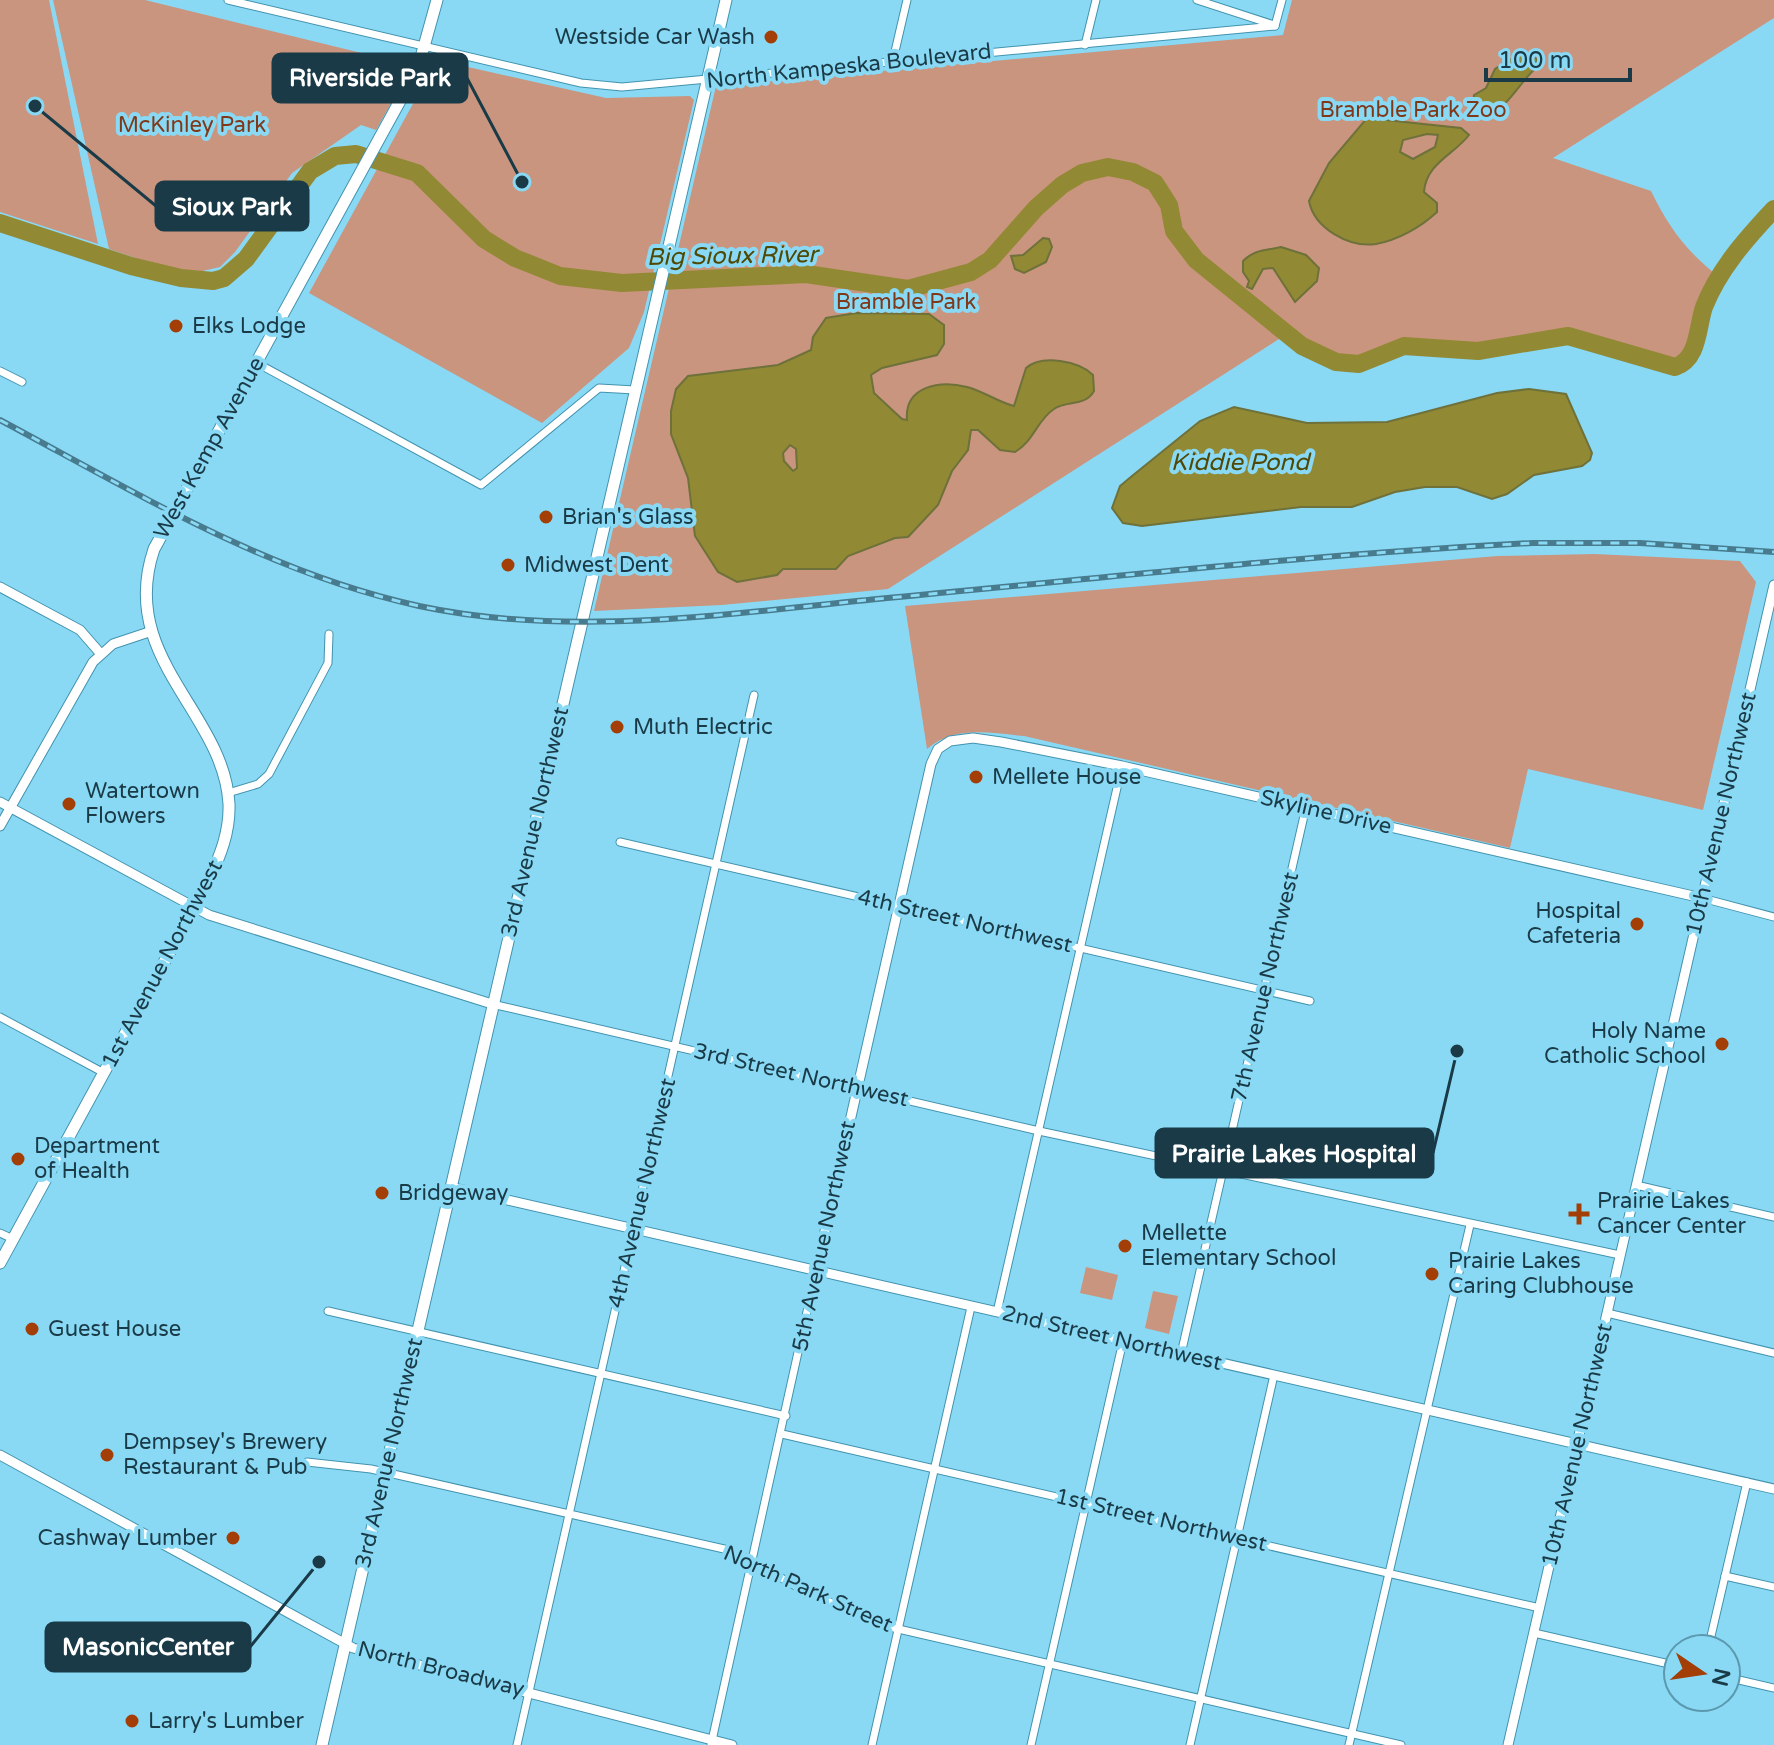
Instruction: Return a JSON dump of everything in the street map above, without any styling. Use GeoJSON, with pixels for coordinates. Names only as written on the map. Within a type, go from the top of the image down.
{"type":"FeatureCollection","features":[{"type":"Feature","properties":{"kind":"main road","name":"West Kemp Avenue"},"geometry":{"type":"LineString","coordinates":[[152,631],[146,582],[154,549],[385,129],[427,47],[437,0]]}},
{"type":"Feature","properties":{"kind":"main road","name":"3rd Avenue Northwest"},"geometry":{"type":"LineString","coordinates":[[322,1745],[726,0]]}},
{"type":"Feature","properties":{"kind":"main road"},"geometry":{"type":"LineString","coordinates":[[152,631],[160,653],[215,757],[228,793]]}},
{"type":"Feature","properties":{"kind":"main road","name":"1st Avenue Northwest"},"geometry":{"type":"LineString","coordinates":[[0,1263],[193,908],[225,839],[228,793]]}},
{"type":"Feature","properties":{"kind":"street","name":"North Kampeska Boulevard"},"geometry":{"type":"LineString","coordinates":[[228,0],[594,85],[635,87],[1275,26]]}},
{"type":"Feature","properties":{"kind":"street"},"geometry":{"type":"LineString","coordinates":[[893,60],[907,0]]}},
{"type":"Feature","properties":{"kind":"street"},"geometry":{"type":"LineString","coordinates":[[1085,45],[1096,0]]}},
{"type":"Feature","properties":{"kind":"street"},"geometry":{"type":"LineString","coordinates":[[1197,0],[1275,26],[1282,0]]}},
{"type":"Feature","properties":{"kind":"street"},"geometry":{"type":"LineString","coordinates":[[255,362],[481,485],[599,388],[635,390]]}},
{"type":"Feature","properties":{"kind":"street"},"geometry":{"type":"LineString","coordinates":[[0,371],[22,382]]}},
{"type":"Feature","properties":{"kind":"street","name":"10th Avenue Northwest"},"geometry":{"type":"LineString","coordinates":[[1508,1745],[1774,585]]}},
{"type":"Feature","properties":{"kind":"street"},"geometry":{"type":"LineString","coordinates":[[0,587],[80,630],[100,653]]}},
{"type":"Feature","properties":{"kind":"street"},"geometry":{"type":"LineString","coordinates":[[0,826],[100,653],[122,640],[152,631]]}},
{"type":"Feature","properties":{"kind":"street"},"geometry":{"type":"LineString","coordinates":[[228,793],[258,784],[269,774],[328,663],[329,634]]}},
{"type":"Feature","properties":{"kind":"street","name":"4th Avenue Northwest"},"geometry":{"type":"LineString","coordinates":[[517,1745],[754,695]]}},
{"type":"Feature","properties":{"kind":"street","name":"Skyline Drive"},"geometry":{"type":"LineString","coordinates":[[950,741],[973,738],[1001,742],[1122,766],[1702,898]]}},
{"type":"Feature","properties":{"kind":"street","name":"5th Avenue Northwest"},"geometry":{"type":"LineString","coordinates":[[712,1741],[786,1416],[855,1088],[931,764],[938,749],[950,741]]}},
{"type":"Feature","properties":{"kind":"street"},"geometry":{"type":"LineString","coordinates":[[997,1312],[1122,766]]}},
{"type":"Feature","properties":{"kind":"street","name":"3rd Street Northwest"},"geometry":{"type":"LineString","coordinates":[[0,802],[193,908],[492,1004],[1223,1172],[1620,1255]]}},
{"type":"Feature","properties":{"kind":"street","name":"7th Avenue Northwest"},"geometry":{"type":"LineString","coordinates":[[1181,1354],[1306,807]]}},
{"type":"Feature","properties":{"kind":"street","name":"4th Street Northwest"},"geometry":{"type":"LineString","coordinates":[[620,842],[1310,1001]]}},
{"type":"Feature","properties":{"kind":"street"},"geometry":{"type":"LineString","coordinates":[[1702,898],[1774,917]]}},
{"type":"Feature","properties":{"kind":"street"},"geometry":{"type":"LineString","coordinates":[[0,1017],[104,1073]]}},
{"type":"Feature","properties":{"kind":"street"},"geometry":{"type":"LineString","coordinates":[[1636,1185],[1774,1217]]}},
{"type":"Feature","properties":{"kind":"street","name":"2nd Street Northwest"},"geometry":{"type":"LineString","coordinates":[[450,1187],[1774,1489]]}},
{"type":"Feature","properties":{"kind":"street"},"geometry":{"type":"LineString","coordinates":[[1349,1745],[1470,1225]]}},
{"type":"Feature","properties":{"kind":"street"},"geometry":{"type":"LineString","coordinates":[[0,1233],[13,1239]]}},
{"type":"Feature","properties":{"kind":"street"},"geometry":{"type":"LineString","coordinates":[[872,1745],[971,1307]]}},
{"type":"Feature","properties":{"kind":"street"},"geometry":{"type":"LineString","coordinates":[[328,1311],[786,1416]]}},
{"type":"Feature","properties":{"kind":"street"},"geometry":{"type":"LineString","coordinates":[[1607,1313],[1774,1353]]}},
{"type":"Feature","properties":{"kind":"street"},"geometry":{"type":"LineString","coordinates":[[1031,1745],[1123,1341]]}},
{"type":"Feature","properties":{"kind":"street"},"geometry":{"type":"LineString","coordinates":[[1190,1745],[1274,1375]]}},
{"type":"Feature","properties":{"kind":"street","name":"1st Street Northwest"},"geometry":{"type":"LineString","coordinates":[[782,1434],[1540,1608]]}},
{"type":"Feature","properties":{"kind":"street","name":"North Broadway"},"geometry":{"type":"LineString","coordinates":[[0,1455],[345,1644],[732,1745]]}},
{"type":"Feature","properties":{"kind":"street","name":"North Park Street"},"geometry":{"type":"LineString","coordinates":[[307,1462],[385,1472],[733,1551],[801,1589],[865,1619],[898,1630],[1401,1745]]}},
{"type":"Feature","properties":{"kind":"street"},"geometry":{"type":"LineString","coordinates":[[1712,1633],[1747,1482]]}},
{"type":"Feature","properties":{"kind":"street"},"geometry":{"type":"LineString","coordinates":[[1725,1576],[1774,1587]]}},
{"type":"Feature","properties":{"kind":"street"},"geometry":{"type":"LineString","coordinates":[[1534,1633],[1662,1662]]}},
{"type":"Feature","properties":{"kind":"street"},"geometry":{"type":"LineString","coordinates":[[1742,1681],[1774,1688]]}},
{"type":"Feature","properties":{"kind":"green space"},"geometry":{"type":"Polygon","coordinates":[[[0,0],[49,0],[98,244],[0,212],[0,0]]]}},
{"type":"Feature","properties":{"kind":"green space","name":"McKinley Park"},"geometry":{"type":"Polygon","coordinates":[[[53,0],[145,0],[378,57],[410,57],[411,68],[376,130],[361,125],[292,173],[235,252],[220,267],[185,275],[109,249],[53,0]]]}},
{"type":"Feature","properties":{"kind":"green space","name":"Bramble Park"},"geometry":{"type":"Polygon","coordinates":[[[1292,0],[1774,0],[1774,18],[1553,158],[1651,191],[1680,238],[1719,277],[1695,344],[1684,364],[1666,366],[1625,350],[1568,336],[1478,351],[1404,346],[1359,364],[1348,365],[1319,356],[1287,334],[888,589],[722,605],[594,611],[716,86],[1283,35],[1292,0]]]}},
{"type":"Feature","properties":{"kind":"green space"},"geometry":{"type":"Polygon","coordinates":[[[437,60],[606,98],[690,96],[694,100],[644,312],[629,348],[542,423],[309,293],[437,60]]]}},
{"type":"Feature","properties":{"kind":"green space"},"geometry":{"type":"Polygon","coordinates":[[[1595,554],[1740,561],[1756,582],[1703,810],[1528,769],[1510,848],[1024,736],[973,732],[949,736],[927,749],[905,606],[1497,556],[1595,554]]]}},
{"type":"Feature","properties":{"kind":"green space"},"geometry":{"type":"Polygon","coordinates":[[[1086,1267],[1118,1275],[1112,1300],[1080,1293],[1086,1267]]]}},
{"type":"Feature","properties":{"kind":"green space"},"geometry":{"type":"Polygon","coordinates":[[[1153,1291],[1178,1296],[1169,1334],[1145,1328],[1153,1291]]]}},
{"type":"Feature","properties":{"kind":"water"},"geometry":{"type":"Polygon","coordinates":[[[1523,52],[1537,59],[1536,68],[1503,106],[1488,115],[1480,115],[1473,105],[1474,95],[1486,88],[1495,69],[1523,52]]]}},
{"type":"Feature","properties":{"kind":"water"},"geometry":{"type":"Polygon","coordinates":[[[1367,118],[1461,128],[1469,135],[1435,166],[1426,182],[1424,192],[1437,203],[1437,212],[1409,232],[1376,244],[1355,243],[1334,234],[1312,211],[1309,201],[1329,163],[1367,118]],[[1427,134],[1403,140],[1400,152],[1413,159],[1435,147],[1438,135],[1427,134]]]}},
{"type":"Feature","properties":{"kind":"water"},"geometry":{"type":"Polygon","coordinates":[[[1043,238],[1049,239],[1052,247],[1046,262],[1024,273],[1015,269],[1011,256],[1023,255],[1043,238]]]}},
{"type":"Feature","properties":{"kind":"water"},"geometry":{"type":"Polygon","coordinates":[[[1281,247],[1306,255],[1319,268],[1317,281],[1295,302],[1273,268],[1263,269],[1252,289],[1247,287],[1249,281],[1243,272],[1243,261],[1247,257],[1281,247]]]}},
{"type":"Feature","properties":{"kind":"water"},"geometry":{"type":"Polygon","coordinates":[[[856,313],[929,314],[944,325],[944,344],[937,355],[882,368],[871,375],[874,393],[902,419],[907,420],[911,400],[935,385],[967,387],[1014,406],[1026,368],[1041,361],[1060,361],[1087,370],[1093,375],[1094,391],[1086,399],[1054,409],[1015,452],[1000,450],[978,430],[971,430],[968,450],[952,471],[938,505],[908,537],[895,538],[848,556],[836,569],[783,569],[777,575],[737,582],[718,572],[695,536],[688,478],[671,434],[671,411],[676,389],[688,376],[778,365],[811,350],[813,337],[826,318],[856,313]],[[790,445],[783,453],[784,461],[793,471],[797,468],[796,449],[790,445]]]}},
{"type":"Feature","properties":{"kind":"water","name":"Kiddie Pond"},"geometry":{"type":"Polygon","coordinates":[[[1529,389],[1566,394],[1592,453],[1590,460],[1582,466],[1534,475],[1507,494],[1492,499],[1457,487],[1425,487],[1395,492],[1352,507],[1301,507],[1142,526],[1123,523],[1112,508],[1120,486],[1132,476],[1200,421],[1234,407],[1307,423],[1387,422],[1497,393],[1529,389]]]}},
{"type":"Feature","properties":{"kind":"waterway","name":"Big Sioux River"},"geometry":{"type":"LineString","coordinates":[[0,223],[131,266],[181,278],[213,281],[224,278],[246,259],[310,171],[335,156],[356,154],[417,173],[484,239],[515,258],[560,276],[622,283],[806,274],[908,289],[971,272],[990,260],[1036,208],[1062,185],[1082,173],[1108,167],[1133,172],[1155,183],[1169,205],[1174,231],[1196,260],[1302,346],[1336,362],[1359,364],[1404,346],[1478,351],[1568,336],[1675,367],[1683,363],[1693,350],[1704,307],[1725,267],[1774,209]]}},
{"type":"Feature","properties":{"kind":"railway"},"geometry":{"type":"LineString","coordinates":[[0,420],[203,528],[308,573],[419,606],[476,616],[533,621],[590,622],[705,616],[1287,560],[1533,543],[1640,543],[1774,552]]}},
{"type":"Feature","properties":{"kind":"place","name":"Westside Car Wash"},"geometry":{"type":"Point","coordinates":[771,37]}},
{"type":"Feature","properties":{"kind":"place","name":"Sioux Park"},"geometry":{"type":"Point","coordinates":[35,106]}},
{"type":"Feature","properties":{"kind":"place","name":"Riverside Park"},"geometry":{"type":"Point","coordinates":[522,182]}},
{"type":"Feature","properties":{"kind":"place","name":"Elks Lodge"},"geometry":{"type":"Point","coordinates":[176,326]}},
{"type":"Feature","properties":{"kind":"place","name":"Brian's Glass"},"geometry":{"type":"Point","coordinates":[546,517]}},
{"type":"Feature","properties":{"kind":"place","name":"Midwest Dent"},"geometry":{"type":"Point","coordinates":[508,565]}},
{"type":"Feature","properties":{"kind":"place","name":"Muth Electric"},"geometry":{"type":"Point","coordinates":[617,727]}},
{"type":"Feature","properties":{"kind":"place","name":"Mellete House"},"geometry":{"type":"Point","coordinates":[976,777]}},
{"type":"Feature","properties":{"kind":"place","name":"Watertown Flowers"},"geometry":{"type":"Point","coordinates":[69,804]}},
{"type":"Feature","properties":{"kind":"place","name":"Hospital Cafeteria"},"geometry":{"type":"Point","coordinates":[1637,924]}},
{"type":"Feature","properties":{"kind":"place","name":"Holy Name Catholic School"},"geometry":{"type":"Point","coordinates":[1722,1044]}},
{"type":"Feature","properties":{"kind":"place","name":"Prairie Lakes Hospital"},"geometry":{"type":"Point","coordinates":[1457,1051]}},
{"type":"Feature","properties":{"kind":"place","name":"Department of Health"},"geometry":{"type":"Point","coordinates":[18,1159]}},
{"type":"Feature","properties":{"kind":"place","name":"Bridgeway"},"geometry":{"type":"Point","coordinates":[382,1193]}},
{"type":"Feature","properties":{"kind":"place","name":"Prairie Lakes Cancer Center"},"geometry":{"type":"Point","coordinates":[1579,1214]}},
{"type":"Feature","properties":{"kind":"place","name":"Mellette Elementary School"},"geometry":{"type":"Point","coordinates":[1125,1246]}},
{"type":"Feature","properties":{"kind":"place","name":"Prairie Lakes Caring Clubhouse"},"geometry":{"type":"Point","coordinates":[1432,1274]}},
{"type":"Feature","properties":{"kind":"place","name":"Guest House"},"geometry":{"type":"Point","coordinates":[32,1329]}},
{"type":"Feature","properties":{"kind":"place","name":"Dempsey's Brewery Restaurant & Pub"},"geometry":{"type":"Point","coordinates":[107,1455]}},
{"type":"Feature","properties":{"kind":"place","name":"Cashway Lumber"},"geometry":{"type":"Point","coordinates":[233,1538]}},
{"type":"Feature","properties":{"kind":"place","name":"MasonicCenter"},"geometry":{"type":"Point","coordinates":[319,1562]}},
{"type":"Feature","properties":{"kind":"place","name":"Larry's Lumber"},"geometry":{"type":"Point","coordinates":[132,1721]}},
{"type":"Feature","properties":{"kind":"park label","name":"Bramble Park Zoo"},"geometry":{"type":"Point","coordinates":[1413,110]}}]}
